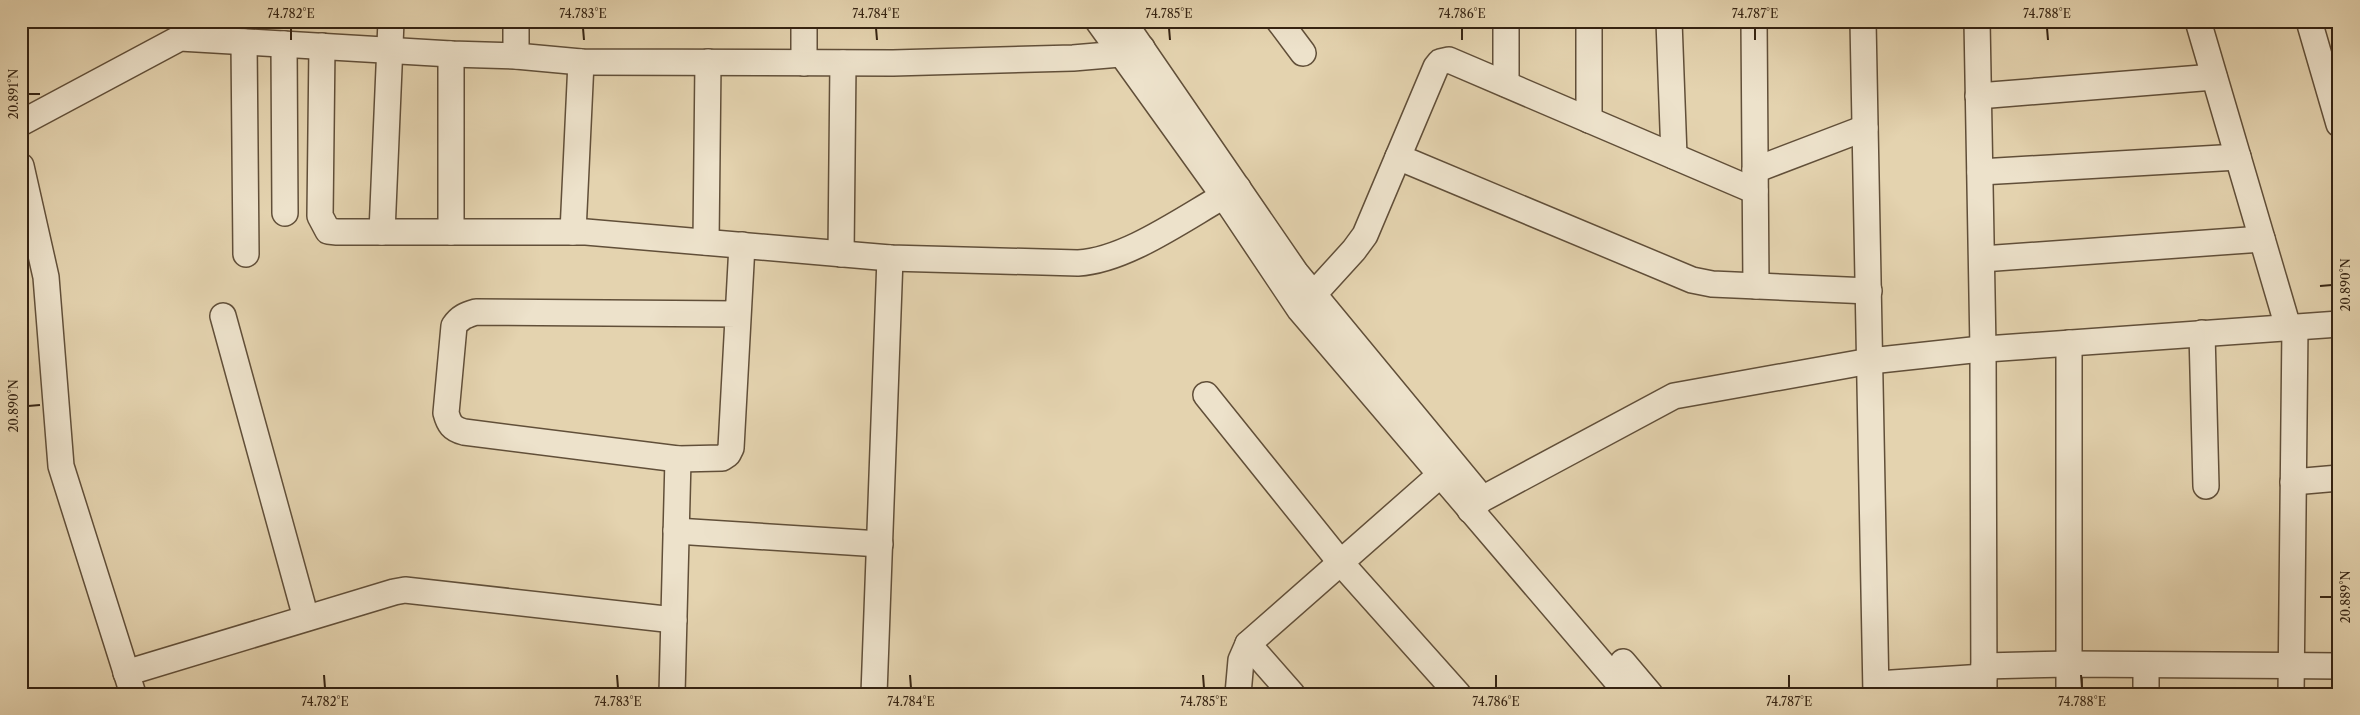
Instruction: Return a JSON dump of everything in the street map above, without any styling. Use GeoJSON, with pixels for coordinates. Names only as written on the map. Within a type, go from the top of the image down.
{"type":"FeatureCollection","features":[{"type":"Feature","properties":{"kind":"street"},"geometry":{"type":"LineString","coordinates":[[382,232],[391,21]]}},
{"type":"Feature","properties":{"kind":"street"},"geometry":{"type":"LineString","coordinates":[[516,21],[516,56]]}},
{"type":"Feature","properties":{"kind":"street"},"geometry":{"type":"LineString","coordinates":[[804,21],[804,63]]}},
{"type":"Feature","properties":{"kind":"street"},"geometry":{"type":"LineString","coordinates":[[1098,21],[1131,51],[1299,292],[1476,504],[1628,694]]}},
{"type":"Feature","properties":{"kind":"street"},"geometry":{"type":"LineString","coordinates":[[1123,21],[1131,51]]}},
{"type":"Feature","properties":{"kind":"street"},"geometry":{"type":"LineString","coordinates":[[1278,21],[1303,53]]}},
{"type":"Feature","properties":{"kind":"street"},"geometry":{"type":"LineString","coordinates":[[1506,21],[1506,84]]}},
{"type":"Feature","properties":{"kind":"street"},"geometry":{"type":"LineString","coordinates":[[1589,21],[1589,120]]}},
{"type":"Feature","properties":{"kind":"street"},"geometry":{"type":"LineString","coordinates":[[1669,21],[1674,156]]}},
{"type":"Feature","properties":{"kind":"street"},"geometry":{"type":"LineString","coordinates":[[1754,21],[1756,286]]}},
{"type":"Feature","properties":{"kind":"street"},"geometry":{"type":"LineString","coordinates":[[1863,21],[1876,689],[1984,679],[2069,664],[2339,666]]}},
{"type":"Feature","properties":{"kind":"street"},"geometry":{"type":"LineString","coordinates":[[1977,21],[1984,349],[1984,679]]}},
{"type":"Feature","properties":{"kind":"street"},"geometry":{"type":"LineString","coordinates":[[2198,21],[2262,239],[2292,327],[2294,482],[2291,694]]}},
{"type":"Feature","properties":{"kind":"street"},"geometry":{"type":"LineString","coordinates":[[2309,21],[2338,117]]}},
{"type":"Feature","properties":{"kind":"street"},"geometry":{"type":"LineString","coordinates":[[21,123],[180,38],[390,51],[516,56],[581,62],[843,63],[1072,58],[1131,51]]}},
{"type":"Feature","properties":{"kind":"street"},"geometry":{"type":"LineString","coordinates":[[244,42],[246,254]]}},
{"type":"Feature","properties":{"kind":"street"},"geometry":{"type":"LineString","coordinates":[[284,44],[285,213]]}},
{"type":"Feature","properties":{"kind":"street"},"geometry":{"type":"LineString","coordinates":[[322,46],[320,216],[328,231],[573,232],[890,258],[1090,262],[1136,246],[1231,192]]}},
{"type":"Feature","properties":{"kind":"street"},"geometry":{"type":"LineString","coordinates":[[451,54],[452,232]]}},
{"type":"Feature","properties":{"kind":"street"},"geometry":{"type":"LineString","coordinates":[[1299,292],[1360,244],[1436,66],[1440,62],[1450,60],[1674,156],[1755,181],[1865,128]]}},
{"type":"Feature","properties":{"kind":"street"},"geometry":{"type":"LineString","coordinates":[[573,232],[581,62]]}},
{"type":"Feature","properties":{"kind":"street"},"geometry":{"type":"LineString","coordinates":[[706,242],[708,62]]}},
{"type":"Feature","properties":{"kind":"street"},"geometry":{"type":"LineString","coordinates":[[841,254],[843,63]]}},
{"type":"Feature","properties":{"kind":"street"},"geometry":{"type":"LineString","coordinates":[[1978,96],[2214,78]]}},
{"type":"Feature","properties":{"kind":"street"},"geometry":{"type":"LineString","coordinates":[[1398,157],[1692,280],[1712,284],[1869,291]]}},
{"type":"Feature","properties":{"kind":"street"},"geometry":{"type":"LineString","coordinates":[[1980,172],[2238,157]]}},
{"type":"Feature","properties":{"kind":"street"},"geometry":{"type":"LineString","coordinates":[[21,166],[46,277],[61,466],[130,683],[306,618],[394,592],[414,590],[674,620]]}},
{"type":"Feature","properties":{"kind":"street"},"geometry":{"type":"LineString","coordinates":[[1982,259],[2262,239]]}},
{"type":"Feature","properties":{"kind":"street"},"geometry":{"type":"LineString","coordinates":[[738,314],[476,312],[459,319],[454,326],[446,413],[449,423],[455,430],[678,459],[714,460],[728,454],[731,448],[742,245]]}},
{"type":"Feature","properties":{"kind":"street"},"geometry":{"type":"LineString","coordinates":[[874,694],[890,258]]}},
{"type":"Feature","properties":{"kind":"street"},"geometry":{"type":"LineString","coordinates":[[223,316],[306,618]]}},
{"type":"Feature","properties":{"kind":"street"},"geometry":{"type":"LineString","coordinates":[[1476,504],[1674,396],[1870,361],[1984,349],[2339,324]]}},
{"type":"Feature","properties":{"kind":"street"},"geometry":{"type":"LineString","coordinates":[[2202,333],[2206,486]]}},
{"type":"Feature","properties":{"kind":"street"},"geometry":{"type":"LineString","coordinates":[[2069,343],[2069,694]]}},
{"type":"Feature","properties":{"kind":"street"},"geometry":{"type":"LineString","coordinates":[[1206,395],[1341,562],[1457,693]]}},
{"type":"Feature","properties":{"kind":"street"},"geometry":{"type":"LineString","coordinates":[[672,694],[678,459]]}},
{"type":"Feature","properties":{"kind":"street"},"geometry":{"type":"LineString","coordinates":[[1238,694],[1241,660],[1248,644],[1447,470]]}},
{"type":"Feature","properties":{"kind":"street"},"geometry":{"type":"LineString","coordinates":[[2294,482],[2339,478]]}},
{"type":"Feature","properties":{"kind":"street"},"geometry":{"type":"LineString","coordinates":[[1476,504],[1650,694]]}},
{"type":"Feature","properties":{"kind":"street"},"geometry":{"type":"LineString","coordinates":[[676,531],[880,544]]}},
{"type":"Feature","properties":{"kind":"street"},"geometry":{"type":"LineString","coordinates":[[1248,644],[1292,694]]}},
{"type":"Feature","properties":{"kind":"street"},"geometry":{"type":"LineString","coordinates":[[2146,665],[2146,694]]}}]}
